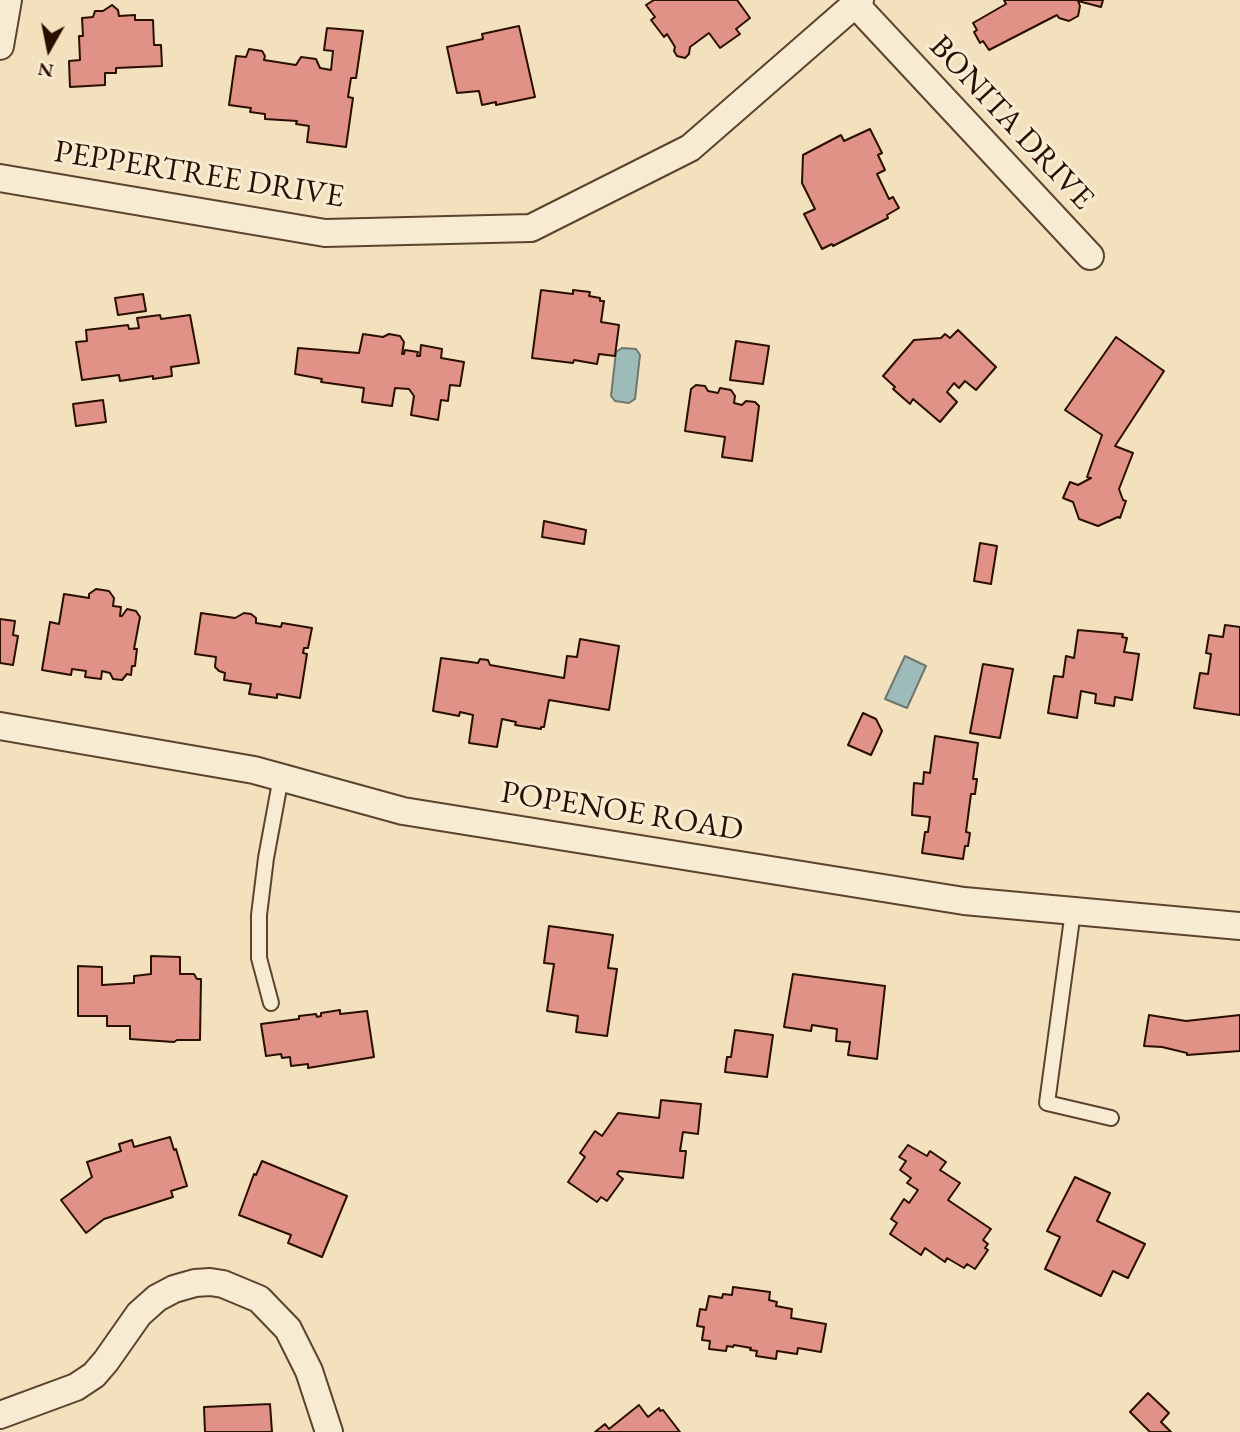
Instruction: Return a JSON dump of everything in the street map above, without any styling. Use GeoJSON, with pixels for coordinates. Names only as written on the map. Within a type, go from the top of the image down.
{"type":"FeatureCollection","features":[{"type":"Feature","properties":{"kind":"street"},"geometry":{"type":"LineString","coordinates":[[0,46],[8,0]]}},
{"type":"Feature","properties":{"kind":"street","name":"PEPPERTREE DRIVE"},"geometry":{"type":"LineString","coordinates":[[0,178],[325,233],[531,228],[690,148],[858,2]]}},
{"type":"Feature","properties":{"kind":"street","name":"BONITA DRIVE"},"geometry":{"type":"LineString","coordinates":[[858,2],[1090,256]]}},
{"type":"Feature","properties":{"kind":"street","name":"POPENOE ROAD"},"geometry":{"type":"LineString","coordinates":[[0,726],[254,770],[416,813],[964,901],[1240,926]]}},
{"type":"Feature","properties":{"kind":"street"},"geometry":{"type":"LineString","coordinates":[[0,1415],[58,1396],[76,1387],[94,1375],[139,1314],[157,1298],[174,1289],[210,1282],[223,1283],[259,1299],[288,1329],[309,1371],[329,1432]]}},
{"type":"Feature","properties":{"kind":"lane"},"geometry":{"type":"LineString","coordinates":[[271,1003],[259,958],[259,915],[281,777]]}},
{"type":"Feature","properties":{"kind":"lane"},"geometry":{"type":"LineString","coordinates":[[1073,911],[1047,1103],[1111,1118]]}},
{"type":"Feature","properties":{"kind":"water"},"geometry":{"type":"Polygon","coordinates":[[[622,348],[636,349],[640,355],[635,399],[629,403],[615,401],[611,396],[616,352],[622,348]]]}},
{"type":"Feature","properties":{"kind":"water"},"geometry":{"type":"Polygon","coordinates":[[[905,656],[926,666],[907,708],[885,699],[905,656]]]}},
{"type":"Feature","properties":{"kind":"building"},"geometry":{"type":"Polygon","coordinates":[[[654,0],[737,0],[750,18],[736,29],[740,34],[720,48],[709,33],[690,47],[685,58],[677,56],[667,34],[664,37],[651,20],[655,17],[646,5],[654,0]]]}},
{"type":"Feature","properties":{"kind":"building"},"geometry":{"type":"Polygon","coordinates":[[[1004,0],[1103,0],[1101,7],[1078,1],[1078,16],[1069,21],[1057,15],[989,50],[983,41],[980,43],[973,23],[1006,4],[1004,0]]]}},
{"type":"Feature","properties":{"kind":"building"},"geometry":{"type":"Polygon","coordinates":[[[112,5],[118,10],[119,16],[135,15],[135,20],[153,20],[154,45],[161,45],[162,66],[116,68],[116,73],[105,73],[105,85],[70,87],[69,61],[80,60],[79,36],[83,36],[82,18],[93,17],[95,11],[103,11],[112,5]]]}},
{"type":"Feature","properties":{"kind":"building"},"geometry":{"type":"Polygon","coordinates":[[[519,26],[535,97],[482,105],[479,91],[457,93],[447,47],[483,39],[482,34],[519,26]]]}},
{"type":"Feature","properties":{"kind":"building"},"geometry":{"type":"Polygon","coordinates":[[[327,28],[363,31],[356,78],[351,78],[348,97],[353,98],[346,147],[307,142],[309,126],[296,124],[297,121],[265,119],[265,114],[250,112],[251,108],[229,105],[236,56],[246,57],[249,49],[262,51],[264,60],[296,65],[301,57],[316,59],[320,68],[331,70],[333,51],[324,50],[327,28]]]}},
{"type":"Feature","properties":{"kind":"building"},"geometry":{"type":"Polygon","coordinates":[[[870,129],[882,153],[878,155],[885,170],[877,174],[889,199],[893,197],[899,208],[887,215],[888,218],[822,249],[804,214],[815,209],[802,183],[803,155],[841,135],[844,141],[870,129]]]}},
{"type":"Feature","properties":{"kind":"building"},"geometry":{"type":"Polygon","coordinates":[[[541,290],[573,294],[573,290],[590,292],[589,296],[604,301],[601,322],[619,325],[615,356],[599,354],[597,364],[532,358],[541,290]]]}},
{"type":"Feature","properties":{"kind":"building"},"geometry":{"type":"Polygon","coordinates":[[[143,294],[146,311],[118,315],[115,298],[143,294]]]}},
{"type":"Feature","properties":{"kind":"building"},"geometry":{"type":"Polygon","coordinates":[[[160,315],[161,319],[190,315],[199,363],[171,367],[172,376],[153,379],[153,376],[120,381],[119,375],[82,380],[76,342],[87,341],[86,330],[128,325],[129,329],[139,328],[137,318],[160,315]]]}},
{"type":"Feature","properties":{"kind":"building"},"geometry":{"type":"Polygon","coordinates":[[[958,330],[996,367],[976,390],[965,381],[959,388],[954,383],[947,392],[957,402],[940,422],[913,399],[910,404],[883,376],[914,340],[941,338],[945,334],[950,338],[958,330]]]}},
{"type":"Feature","properties":{"kind":"building"},"geometry":{"type":"Polygon","coordinates":[[[363,334],[400,336],[404,342],[402,354],[405,350],[418,352],[417,356],[420,356],[421,345],[442,349],[441,358],[464,362],[460,386],[450,385],[448,401],[441,400],[438,420],[411,415],[414,396],[409,389],[395,388],[392,406],[362,402],[364,388],[321,382],[322,379],[295,374],[298,348],[359,353],[363,334]]]}},
{"type":"Feature","properties":{"kind":"building"},"geometry":{"type":"Polygon","coordinates":[[[1116,337],[1164,371],[1115,446],[1133,453],[1119,489],[1126,501],[1120,518],[1098,526],[1079,519],[1073,502],[1063,498],[1070,482],[1078,485],[1091,478],[1087,477],[1102,435],[1065,410],[1116,337]]]}},
{"type":"Feature","properties":{"kind":"building"},"geometry":{"type":"Polygon","coordinates":[[[736,341],[769,346],[763,384],[730,380],[736,341]]]}},
{"type":"Feature","properties":{"kind":"building"},"geometry":{"type":"Polygon","coordinates":[[[696,385],[705,386],[708,391],[718,393],[720,388],[731,390],[735,396],[734,403],[742,405],[746,401],[755,402],[759,406],[752,461],[722,457],[725,437],[685,431],[691,389],[696,385]]]}},
{"type":"Feature","properties":{"kind":"building"},"geometry":{"type":"Polygon","coordinates":[[[103,400],[106,422],[76,426],[73,404],[103,400]]]}},
{"type":"Feature","properties":{"kind":"building"},"geometry":{"type":"Polygon","coordinates":[[[544,521],[586,530],[584,544],[542,537],[544,521]]]}},
{"type":"Feature","properties":{"kind":"building"},"geometry":{"type":"Polygon","coordinates":[[[980,543],[997,546],[991,584],[974,581],[980,543]]]}},
{"type":"Feature","properties":{"kind":"building"},"geometry":{"type":"Polygon","coordinates":[[[96,589],[109,591],[114,598],[113,606],[121,607],[120,616],[127,609],[136,611],[140,617],[134,649],[137,649],[135,666],[132,666],[131,675],[127,674],[122,680],[113,679],[110,673],[102,671],[101,679],[85,677],[86,671],[72,669],[71,675],[42,670],[50,622],[59,624],[64,594],[89,598],[89,594],[96,589]]]}},
{"type":"Feature","properties":{"kind":"building"},"geometry":{"type":"Polygon","coordinates":[[[201,613],[235,618],[244,613],[256,618],[256,623],[281,627],[282,623],[312,628],[308,648],[304,648],[303,653],[307,654],[300,698],[277,694],[277,698],[249,694],[251,684],[224,680],[225,673],[215,667],[216,657],[195,654],[201,613]]]}},
{"type":"Feature","properties":{"kind":"building"},"geometry":{"type":"Polygon","coordinates":[[[0,619],[15,621],[13,635],[18,636],[13,665],[0,663],[0,619]]]}},
{"type":"Feature","properties":{"kind":"building"},"geometry":{"type":"Polygon","coordinates":[[[1225,625],[1240,627],[1240,715],[1194,708],[1200,673],[1208,674],[1211,654],[1206,653],[1209,635],[1223,637],[1225,625]]]}},
{"type":"Feature","properties":{"kind":"building"},"geometry":{"type":"Polygon","coordinates":[[[1078,630],[1123,634],[1122,637],[1127,638],[1124,652],[1139,654],[1132,700],[1115,697],[1114,706],[1095,703],[1096,694],[1081,691],[1077,718],[1048,713],[1054,676],[1063,677],[1066,656],[1074,658],[1078,630]]]}},
{"type":"Feature","properties":{"kind":"building"},"geometry":{"type":"Polygon","coordinates":[[[580,639],[619,646],[609,710],[549,700],[544,727],[541,729],[515,725],[516,722],[502,719],[497,747],[469,743],[473,715],[460,712],[459,716],[433,711],[441,658],[478,663],[480,659],[488,660],[490,665],[564,678],[567,656],[577,657],[580,639]]]}},
{"type":"Feature","properties":{"kind":"building"},"geometry":{"type":"Polygon","coordinates":[[[983,664],[1013,669],[1000,738],[970,733],[983,664]]]}},
{"type":"Feature","properties":{"kind":"building"},"geometry":{"type":"Polygon","coordinates":[[[863,713],[876,719],[882,731],[871,755],[848,745],[863,713]]]}},
{"type":"Feature","properties":{"kind":"building"},"geometry":{"type":"Polygon","coordinates":[[[935,736],[978,743],[973,779],[977,779],[975,794],[971,794],[966,832],[970,833],[963,859],[922,853],[930,817],[912,815],[914,783],[923,784],[924,772],[930,773],[935,736]]]}},
{"type":"Feature","properties":{"kind":"building"},"geometry":{"type":"Polygon","coordinates":[[[549,926],[613,935],[608,968],[617,969],[607,1036],[576,1032],[578,1016],[547,1011],[554,964],[544,963],[549,926]]]}},
{"type":"Feature","properties":{"kind":"building"},"geometry":{"type":"Polygon","coordinates":[[[151,956],[180,957],[180,974],[194,974],[197,979],[201,979],[200,1040],[174,1042],[130,1039],[130,1026],[107,1026],[107,1016],[78,1016],[78,966],[102,967],[102,985],[134,983],[134,976],[151,974],[151,956]]]}},
{"type":"Feature","properties":{"kind":"building"},"geometry":{"type":"Polygon","coordinates":[[[793,974],[885,986],[877,1059],[848,1055],[850,1042],[836,1041],[837,1029],[812,1025],[811,1031],[784,1027],[793,974]]]}},
{"type":"Feature","properties":{"kind":"building"},"geometry":{"type":"Polygon","coordinates":[[[340,1010],[340,1014],[367,1011],[374,1057],[308,1068],[308,1064],[291,1066],[290,1057],[282,1058],[281,1054],[266,1056],[261,1024],[299,1019],[299,1016],[316,1014],[317,1017],[321,1016],[321,1013],[340,1010]]]}},
{"type":"Feature","properties":{"kind":"building"},"geometry":{"type":"Polygon","coordinates":[[[1149,1015],[1186,1021],[1240,1015],[1240,1051],[1187,1055],[1162,1047],[1144,1046],[1149,1015]]]}},
{"type":"Feature","properties":{"kind":"building"},"geometry":{"type":"Polygon","coordinates":[[[735,1030],[773,1035],[767,1077],[725,1072],[727,1057],[731,1057],[735,1030]]]}},
{"type":"Feature","properties":{"kind":"building"},"geometry":{"type":"Polygon","coordinates":[[[661,1100],[701,1104],[698,1134],[683,1132],[680,1151],[686,1151],[683,1178],[619,1171],[617,1174],[623,1179],[607,1201],[601,1197],[597,1202],[568,1182],[585,1157],[580,1153],[595,1131],[602,1136],[618,1113],[659,1118],[661,1100]]]}},
{"type":"Feature","properties":{"kind":"building"},"geometry":{"type":"Polygon","coordinates":[[[170,1137],[187,1186],[171,1191],[173,1197],[104,1219],[86,1233],[61,1200],[92,1177],[87,1162],[121,1151],[119,1144],[132,1140],[134,1147],[170,1137]]]}},
{"type":"Feature","properties":{"kind":"building"},"geometry":{"type":"Polygon","coordinates":[[[908,1145],[927,1156],[930,1151],[946,1162],[940,1170],[960,1183],[948,1200],[991,1229],[983,1240],[988,1244],[985,1248],[988,1250],[975,1269],[967,1264],[964,1268],[947,1258],[945,1262],[925,1248],[921,1255],[890,1234],[897,1223],[891,1219],[904,1199],[909,1203],[918,1190],[907,1183],[911,1178],[900,1170],[906,1161],[899,1157],[908,1145]]]}},
{"type":"Feature","properties":{"kind":"building"},"geometry":{"type":"Polygon","coordinates":[[[262,1161],[347,1196],[322,1257],[288,1243],[291,1235],[239,1215],[254,1174],[256,1175],[262,1161]]]}},
{"type":"Feature","properties":{"kind":"building"},"geometry":{"type":"Polygon","coordinates":[[[1075,1177],[1110,1193],[1097,1221],[1145,1244],[1128,1278],[1113,1271],[1101,1296],[1045,1269],[1060,1237],[1047,1231],[1075,1177]]]}},
{"type":"Feature","properties":{"kind":"building"},"geometry":{"type":"Polygon","coordinates":[[[733,1287],[770,1292],[769,1300],[777,1302],[776,1306],[792,1309],[791,1318],[826,1324],[821,1352],[798,1348],[797,1354],[777,1351],[776,1359],[756,1356],[757,1351],[750,1350],[751,1348],[734,1345],[727,1346],[726,1351],[709,1349],[710,1341],[702,1340],[704,1327],[697,1326],[700,1309],[706,1310],[709,1296],[722,1298],[723,1294],[732,1295],[733,1287]]]}},
{"type":"Feature","properties":{"kind":"building"},"geometry":{"type":"Polygon","coordinates":[[[1148,1393],[1169,1413],[1161,1422],[1171,1432],[1150,1432],[1130,1412],[1148,1393]]]}},
{"type":"Feature","properties":{"kind":"building"},"geometry":{"type":"Polygon","coordinates":[[[270,1404],[272,1432],[205,1432],[204,1407],[270,1404]]]}},
{"type":"Feature","properties":{"kind":"building"},"geometry":{"type":"Polygon","coordinates":[[[639,1405],[648,1417],[659,1408],[660,1411],[663,1410],[680,1432],[595,1432],[605,1424],[609,1429],[639,1405]]]}}]}
